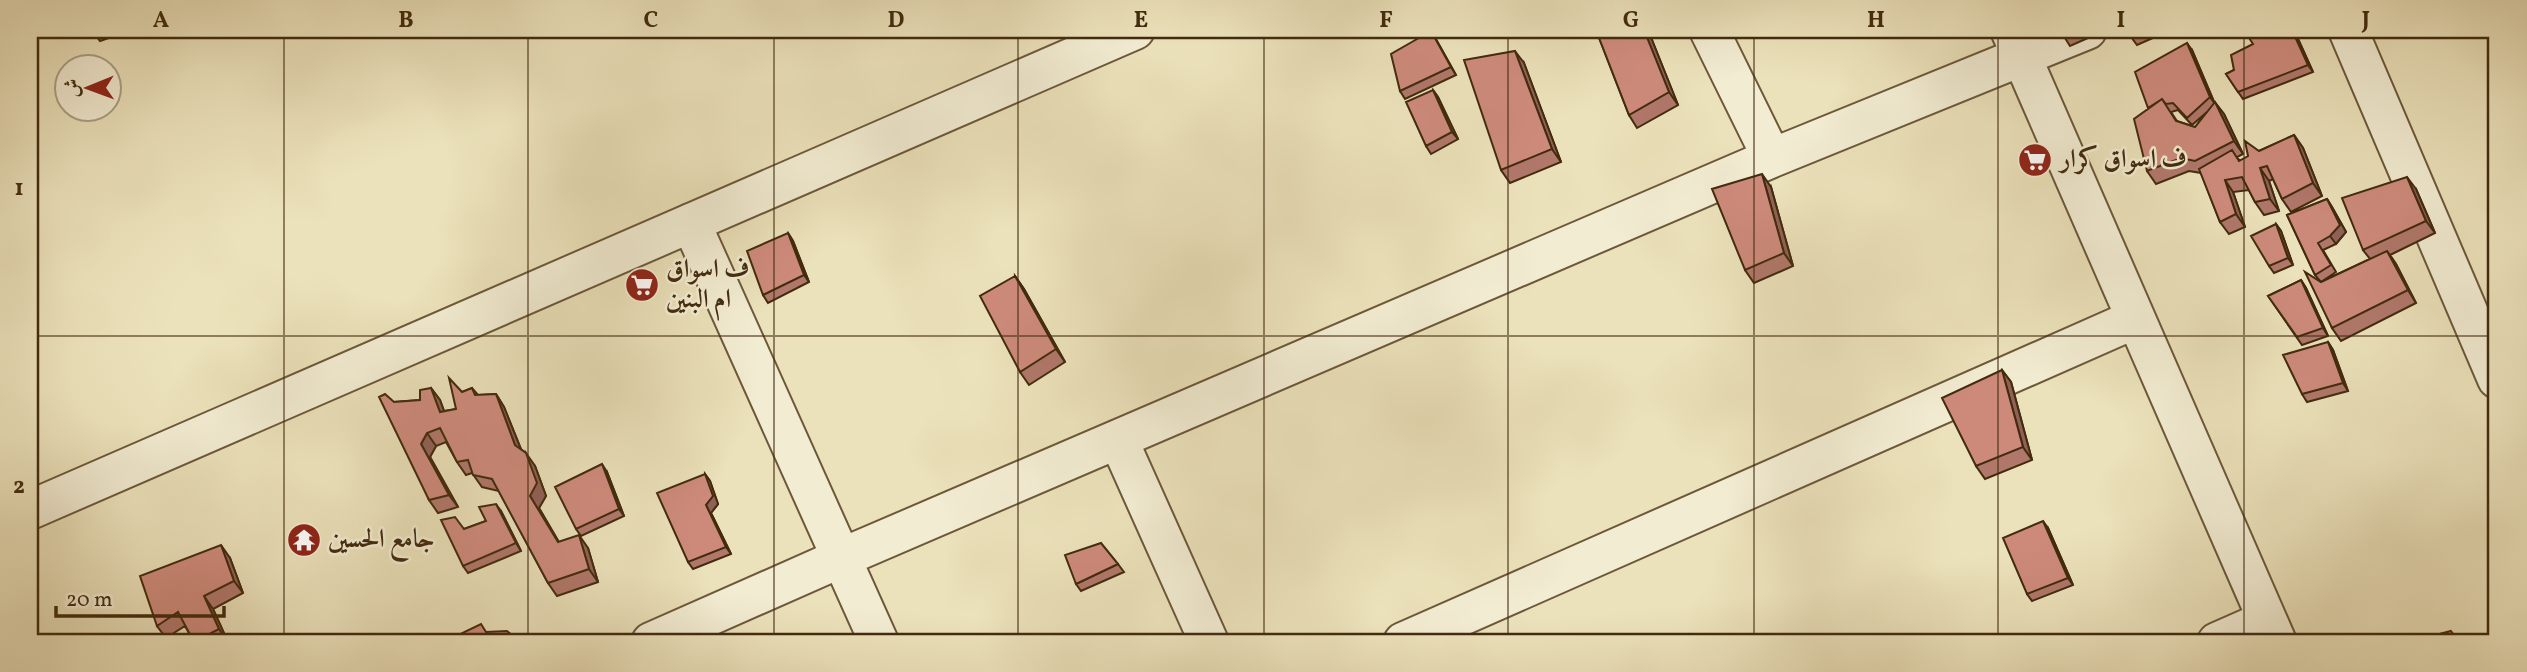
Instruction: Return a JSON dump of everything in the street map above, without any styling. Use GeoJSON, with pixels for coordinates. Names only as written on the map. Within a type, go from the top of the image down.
{"type":"FeatureCollection","features":[{"type":"Feature","properties":{"kind":"street"},"geometry":{"type":"LineString","coordinates":[[30,510],[1135,30]]}},
{"type":"Feature","properties":{"kind":"street"},"geometry":{"type":"LineString","coordinates":[[1709,30],[1772,158]]}},
{"type":"Feature","properties":{"kind":"street"},"geometry":{"type":"LineString","coordinates":[[651,642],[1772,158],[2016,43],[2087,30]]}},
{"type":"Feature","properties":{"kind":"street"},"geometry":{"type":"LineString","coordinates":[[2348,30],[2497,379]]}},
{"type":"Feature","properties":{"kind":"street"},"geometry":{"type":"LineString","coordinates":[[2016,43],[2272,631],[2217,642]]}},
{"type":"Feature","properties":{"kind":"street"},"geometry":{"type":"LineString","coordinates":[[691,223],[879,642]]}},
{"type":"Feature","properties":{"kind":"street"},"geometry":{"type":"LineString","coordinates":[[1403,642],[2134,319]]}},
{"type":"Feature","properties":{"kind":"street"},"geometry":{"type":"LineString","coordinates":[[1118,439],[1209,642]]}},
{"type":"Feature","properties":{"kind":"building"},"geometry":{"type":"Polygon","coordinates":[[[1596,30],[1644,30],[1669,92],[1629,115],[1596,30]]]}},
{"type":"Feature","properties":{"kind":"building"},"geometry":{"type":"Polygon","coordinates":[[[2244,30],[2254,33],[2257,30],[2292,30],[2308,65],[2238,92],[2226,74],[2234,70],[2231,55],[2253,44],[2244,30]]]}},
{"type":"Feature","properties":{"kind":"building"},"geometry":{"type":"Polygon","coordinates":[[[1431,31],[1451,67],[1400,91],[1391,54],[1431,31]]]}},
{"type":"Feature","properties":{"kind":"building"},"geometry":{"type":"Polygon","coordinates":[[[2187,43],[2210,97],[2187,118],[2173,103],[2166,104],[2162,99],[2148,108],[2135,72],[2187,43]]]}},
{"type":"Feature","properties":{"kind":"building"},"geometry":{"type":"Polygon","coordinates":[[[1515,51],[1552,149],[1501,170],[1464,60],[1515,51]]]}},
{"type":"Feature","properties":{"kind":"building"},"geometry":{"type":"Polygon","coordinates":[[[1433,90],[1452,132],[1426,146],[1406,102],[1433,90]]]}},
{"type":"Feature","properties":{"kind":"building"},"geometry":{"type":"Polygon","coordinates":[[[2162,99],[2176,121],[2195,127],[2215,102],[2234,141],[2195,161],[2181,158],[2147,171],[2134,119],[2162,99]]]}},
{"type":"Feature","properties":{"kind":"building"},"geometry":{"type":"Polygon","coordinates":[[[2294,135],[2313,183],[2282,199],[2267,166],[2260,168],[2270,199],[2255,202],[2242,177],[2225,180],[2236,214],[2220,222],[2199,169],[2232,150],[2239,161],[2248,156],[2245,141],[2259,151],[2294,135]]]}},
{"type":"Feature","properties":{"kind":"building"},"geometry":{"type":"Polygon","coordinates":[[[1762,174],[1784,253],[1745,270],[1712,189],[1762,174]]]}},
{"type":"Feature","properties":{"kind":"building"},"geometry":{"type":"Polygon","coordinates":[[[2407,177],[2426,221],[2363,250],[2342,198],[2407,177]]]}},
{"type":"Feature","properties":{"kind":"building"},"geometry":{"type":"Polygon","coordinates":[[[2327,199],[2340,225],[2330,236],[2318,243],[2331,265],[2315,275],[2287,215],[2327,199]]]}},
{"type":"Feature","properties":{"kind":"building"},"geometry":{"type":"Polygon","coordinates":[[[2276,224],[2288,258],[2269,266],[2251,236],[2276,224]]]}},
{"type":"Feature","properties":{"kind":"building"},"geometry":{"type":"Polygon","coordinates":[[[788,233],[804,275],[763,295],[747,251],[788,233]]]}},
{"type":"Feature","properties":{"kind":"building"},"geometry":{"type":"Polygon","coordinates":[[[2387,251],[2408,290],[2332,328],[2305,272],[2321,282],[2387,251]]]}},
{"type":"Feature","properties":{"kind":"building"},"geometry":{"type":"Polygon","coordinates":[[[1015,276],[1056,349],[1020,372],[980,296],[1015,276]]]}},
{"type":"Feature","properties":{"kind":"building"},"geometry":{"type":"Polygon","coordinates":[[[2301,280],[2323,328],[2297,337],[2268,296],[2301,280]]]}},
{"type":"Feature","properties":{"kind":"building"},"geometry":{"type":"Polygon","coordinates":[[[2328,342],[2343,383],[2302,394],[2283,355],[2328,342]]]}},
{"type":"Feature","properties":{"kind":"building"},"geometry":{"type":"Polygon","coordinates":[[[2002,370],[2023,447],[1976,466],[1942,398],[2002,370]]]}},
{"type":"Feature","properties":{"kind":"building"},"geometry":{"type":"Polygon","coordinates":[[[449,378],[462,392],[472,388],[475,395],[496,394],[515,445],[526,453],[537,483],[530,496],[558,542],[579,535],[589,569],[548,583],[492,479],[473,475],[468,460],[457,462],[440,428],[427,433],[421,444],[449,495],[429,500],[379,397],[385,394],[394,402],[420,400],[420,390],[431,388],[440,412],[456,409],[449,378]]]}},
{"type":"Feature","properties":{"kind":"building"},"geometry":{"type":"Polygon","coordinates":[[[602,464],[619,509],[576,529],[555,487],[602,464]]]}},
{"type":"Feature","properties":{"kind":"building"},"geometry":{"type":"Polygon","coordinates":[[[705,474],[713,496],[706,505],[726,547],[688,562],[657,493],[705,474]]]}},
{"type":"Feature","properties":{"kind":"building"},"geometry":{"type":"Polygon","coordinates":[[[496,504],[516,543],[463,566],[441,520],[455,517],[464,529],[486,521],[479,507],[496,504]]]}},
{"type":"Feature","properties":{"kind":"building"},"geometry":{"type":"Polygon","coordinates":[[[2043,521],[2068,578],[2027,594],[2003,538],[2043,521]]]}},
{"type":"Feature","properties":{"kind":"building"},"geometry":{"type":"Polygon","coordinates":[[[1101,543],[1118,564],[1076,584],[1065,555],[1101,543]]]}},
{"type":"Feature","properties":{"kind":"building"},"geometry":{"type":"Polygon","coordinates":[[[221,545],[234,581],[204,596],[219,629],[194,642],[178,612],[157,626],[140,576],[221,545]]]}},
{"type":"Feature","properties":{"kind":"building"},"geometry":{"type":"Polygon","coordinates":[[[481,624],[486,632],[507,631],[520,642],[453,642],[452,638],[481,624]]]}},
{"type":"Feature","properties":{"kind":"building"},"geometry":{"type":"Polygon","coordinates":[[[2451,631],[2459,642],[2409,642],[2451,631]]]}},
{"type":"Feature","properties":{"kind":"place","name":"ف اسواق كرار"},"geometry":{"type":"Point","coordinates":[2035,160]}},
{"type":"Feature","properties":{"kind":"place","name":"ف اسواق ام البنين"},"geometry":{"type":"Point","coordinates":[642,285]}},
{"type":"Feature","properties":{"kind":"place","name":"جامع الحسين"},"geometry":{"type":"Point","coordinates":[304,540]}}]}
